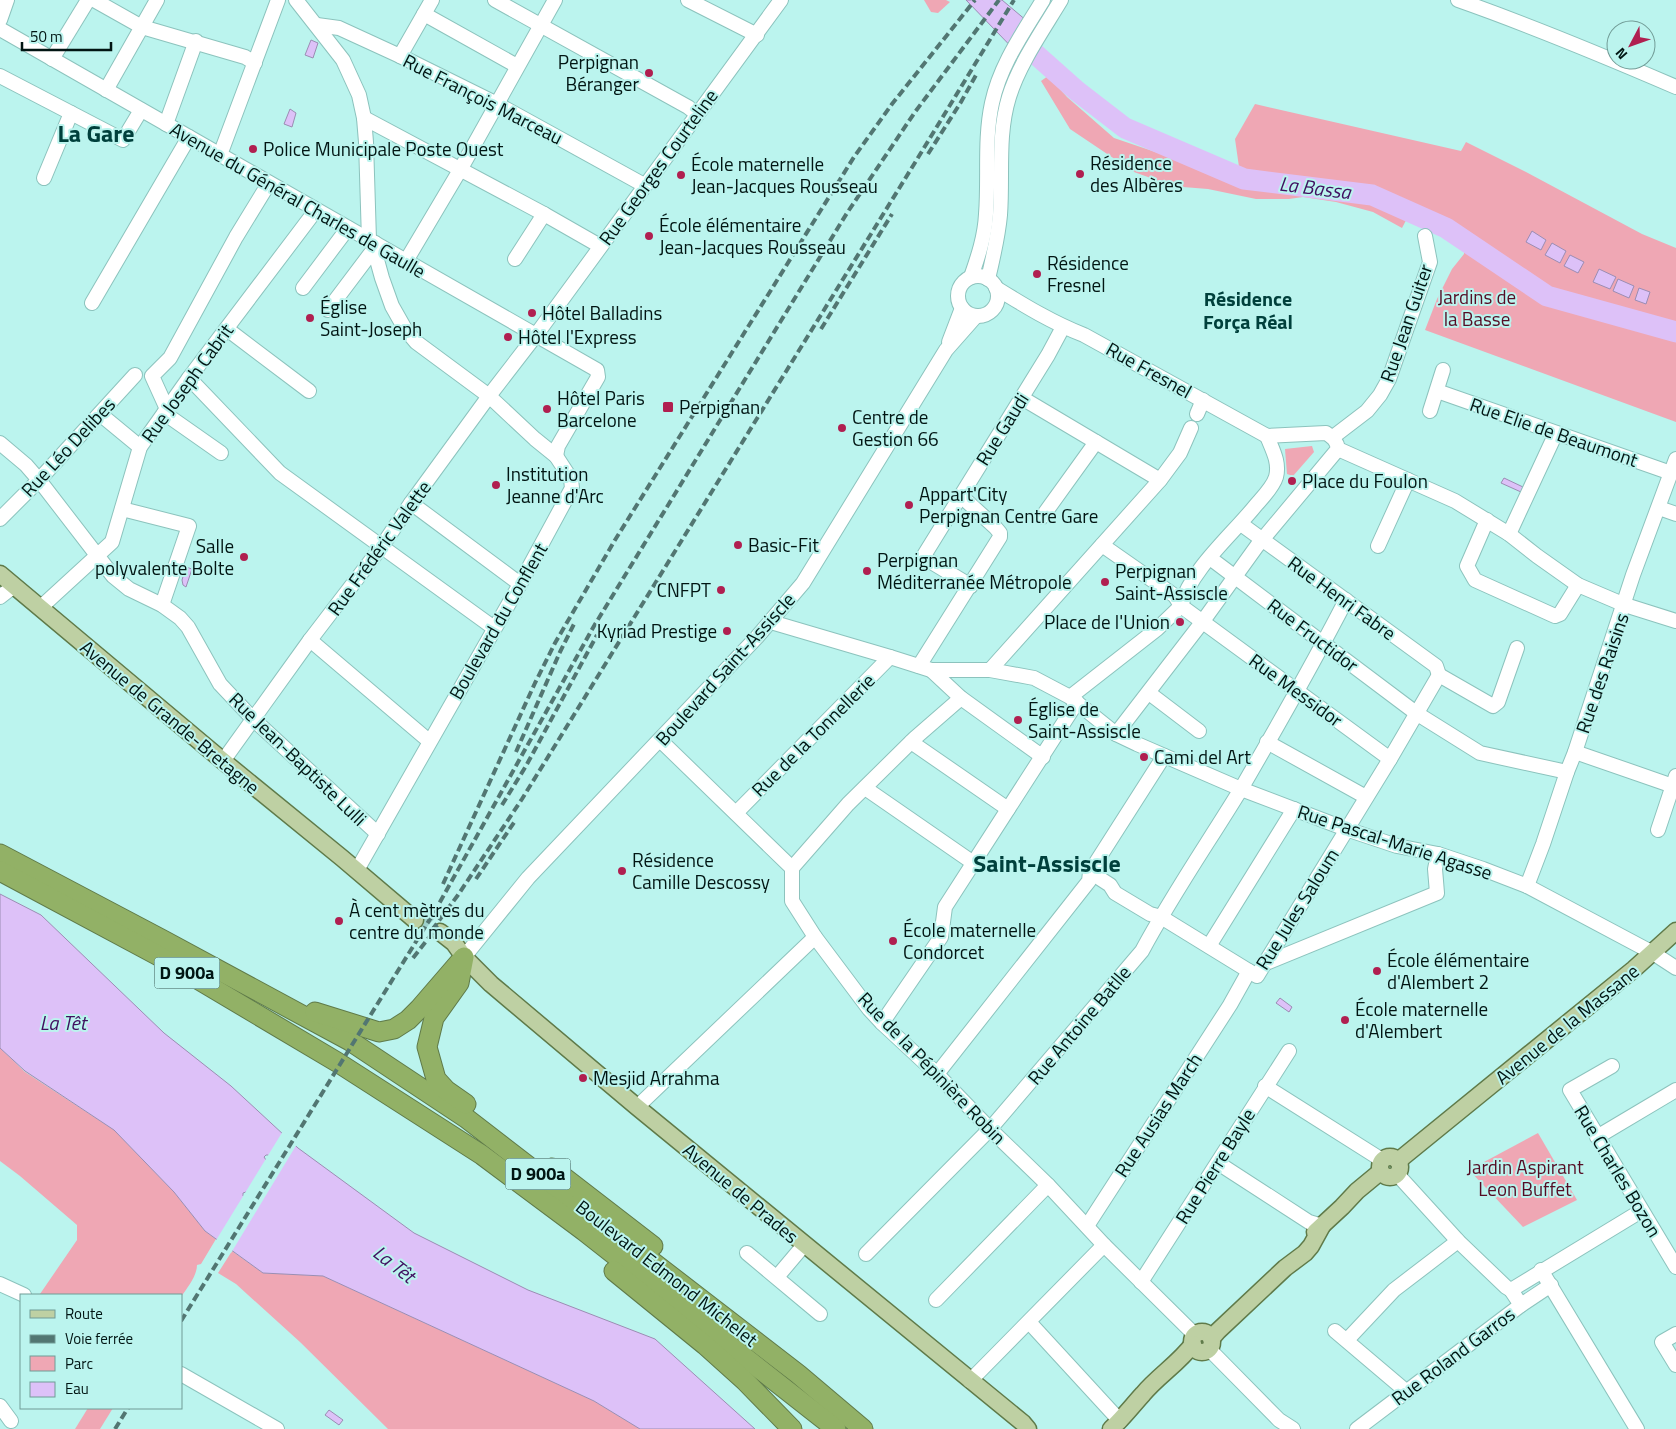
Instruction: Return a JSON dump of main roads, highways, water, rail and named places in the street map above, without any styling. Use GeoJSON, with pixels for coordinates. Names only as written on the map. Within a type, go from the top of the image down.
{"type":"FeatureCollection","features":[{"type":"Feature","properties":{"kind":"highway","name":"Boulevard Edmond Michelet"},"geometry":{"type":"LineString","coordinates":[[0,854],[264,994],[350,1042],[466,1118],[798,1374],[863,1429]]}},
{"type":"Feature","properties":{"kind":"highway","name":"Boulevard Edmond Michelet"},"geometry":{"type":"LineString","coordinates":[[0,871],[158,955],[337,1062],[368,1084],[482,1155],[584,1231],[836,1429]]}},
{"type":"Feature","properties":{"kind":"highway"},"geometry":{"type":"LineString","coordinates":[[264,994],[379,1032],[394,1029],[408,1020],[464,957]]}},
{"type":"Feature","properties":{"kind":"highway"},"geometry":{"type":"LineString","coordinates":[[464,957],[459,983],[434,1018],[429,1034],[428,1047],[436,1078],[446,1090],[611,1213],[773,1342],[798,1374]]}},
{"type":"Feature","properties":{"kind":"highway"},"geometry":{"type":"LineString","coordinates":[[368,1084],[521,1195],[705,1345],[745,1381],[792,1429]]}},
{"type":"Feature","properties":{"kind":"highway"},"geometry":{"type":"LineString","coordinates":[[705,1345],[726,1343]]}},
{"type":"Feature","properties":{"kind":"main road","name":"Avenue de Grande-Bretagne"},"geometry":{"type":"LineString","coordinates":[[0,574],[223,761],[342,858],[358,867],[416,917]]}},
{"type":"Feature","properties":{"kind":"main road","name":"Avenue de la Massane"},"geometry":{"type":"LineString","coordinates":[[1116,1425],[1142,1394],[1158,1379],[1182,1366],[1228,1312],[1255,1296],[1285,1268],[1305,1253],[1322,1226],[1342,1207],[1377,1186],[1389,1167],[1456,1105],[1480,1095],[1653,953],[1676,931]]}},
{"type":"Feature","properties":{"kind":"main road"},"geometry":{"type":"LineString","coordinates":[[438,935],[448,950],[464,957]]}},
{"type":"Feature","properties":{"kind":"main road","name":"Avenue de Prades"},"geometry":{"type":"LineString","coordinates":[[464,957],[491,984],[636,1107],[1028,1427]]}},
{"type":"Feature","properties":{"kind":"water"},"geometry":{"type":"Polygon","coordinates":[[[966,0],[1002,0],[1040,32],[1025,61],[966,0]]]}},
{"type":"Feature","properties":{"kind":"water"},"geometry":{"type":"Polygon","coordinates":[[[311,40],[318,43],[313,58],[305,55],[311,40]]]}},
{"type":"Feature","properties":{"kind":"water"},"geometry":{"type":"Polygon","coordinates":[[[290,109],[296,113],[292,127],[284,124],[290,109]]]}},
{"type":"Feature","properties":{"kind":"water"},"geometry":{"type":"Polygon","coordinates":[[[1532,231],[1546,240],[1541,250],[1526,242],[1532,231]]]}},
{"type":"Feature","properties":{"kind":"water"},"geometry":{"type":"Polygon","coordinates":[[[1552,243],[1566,251],[1560,263],[1545,255],[1552,243]]]}},
{"type":"Feature","properties":{"kind":"water"},"geometry":{"type":"Polygon","coordinates":[[[1570,255],[1584,262],[1578,273],[1564,266],[1570,255]]]}},
{"type":"Feature","properties":{"kind":"water"},"geometry":{"type":"Polygon","coordinates":[[[1599,269],[1616,277],[1610,289],[1593,282],[1599,269]]]}},
{"type":"Feature","properties":{"kind":"water"},"geometry":{"type":"Polygon","coordinates":[[[1618,279],[1634,286],[1629,298],[1613,291],[1618,279]]]}},
{"type":"Feature","properties":{"kind":"water"},"geometry":{"type":"Polygon","coordinates":[[[1639,288],[1650,292],[1646,304],[1635,300],[1639,288]]]}},
{"type":"Feature","properties":{"kind":"water"},"geometry":{"type":"Polygon","coordinates":[[[1504,478],[1523,487],[1521,492],[1501,483],[1504,478]]]}},
{"type":"Feature","properties":{"kind":"water"},"geometry":{"type":"Polygon","coordinates":[[[186,567],[192,569],[186,587],[183,585],[182,580],[186,567]]]}},
{"type":"Feature","properties":{"kind":"water","name":"La Têt"},"geometry":{"type":"Polygon","coordinates":[[[0,894],[41,915],[164,1033],[231,1086],[298,1148],[414,1233],[528,1290],[655,1339],[755,1429],[640,1429],[594,1401],[323,1276],[263,1273],[205,1231],[174,1192],[114,1130],[25,1071],[0,1048],[0,894]],[[268,1155],[264,1157],[266,1160],[280,1168],[283,1164],[268,1155]],[[246,1192],[243,1193],[243,1196],[257,1205],[260,1200],[246,1192]]]}},
{"type":"Feature","properties":{"kind":"water"},"geometry":{"type":"Polygon","coordinates":[[[1280,998],[1292,1007],[1289,1012],[1276,1003],[1280,998]]]}},
{"type":"Feature","properties":{"kind":"water"},"geometry":{"type":"Polygon","coordinates":[[[329,1410],[343,1420],[339,1425],[325,1415],[329,1410]]]}},
{"type":"Feature","properties":{"kind":"waterway","name":"La Bassa"},"geometry":{"type":"LineString","coordinates":[[982,0],[1032,51],[1077,91],[1125,128],[1244,179],[1372,195],[1446,228],[1547,296],[1676,332]]}},
{"type":"Feature","properties":{"kind":"tunnel"},"geometry":{"type":"LineString","coordinates":[[418,913],[440,932]]}},
{"type":"Feature","properties":{"kind":"railway"},"geometry":{"type":"LineString","coordinates":[[443,884],[535,683],[555,643],[615,540],[854,157],[892,104],[975,0]]}},
{"type":"Feature","properties":{"kind":"railway"},"geometry":{"type":"LineString","coordinates":[[182,1319],[435,911],[594,626],[847,213],[915,112],[999,0]]}},
{"type":"Feature","properties":{"kind":"railway"},"geometry":{"type":"LineString","coordinates":[[432,930],[458,895],[522,799],[1014,0]]}},
{"type":"Feature","properties":{"kind":"railway"},"geometry":{"type":"LineString","coordinates":[[928,154],[976,75]]}},
{"type":"Feature","properties":{"kind":"railway"},"geometry":{"type":"LineString","coordinates":[[821,329],[892,214]]}},
{"type":"Feature","properties":{"kind":"railway"},"geometry":{"type":"LineString","coordinates":[[516,752],[574,624]]}},
{"type":"Feature","properties":{"kind":"railway"},"geometry":{"type":"LineString","coordinates":[[502,805],[526,766],[597,635]]}},
{"type":"Feature","properties":{"kind":"railway"},"geometry":{"type":"LineString","coordinates":[[476,879],[515,821]]}},
{"type":"Feature","properties":{"kind":"railway"},"geometry":{"type":"LineString","coordinates":[[413,958],[438,926]]}},
{"type":"Feature","properties":{"kind":"railway"},"geometry":{"type":"LineString","coordinates":[[115,1429],[127,1409]]}},
{"type":"Feature","properties":{"kind":"place","name":"Perpignan Béranger"},"geometry":{"type":"Point","coordinates":[649,73]}},
{"type":"Feature","properties":{"kind":"place","name":"Police Municipale Poste Ouest"},"geometry":{"type":"Point","coordinates":[253,149]}},
{"type":"Feature","properties":{"kind":"place","name":"Résidence des Albères"},"geometry":{"type":"Point","coordinates":[1080,174]}},
{"type":"Feature","properties":{"kind":"place","name":"École maternelle Jean-Jacques Rousseau"},"geometry":{"type":"Point","coordinates":[681,175]}},
{"type":"Feature","properties":{"kind":"place","name":"École élémentaire Jean-Jacques Rousseau"},"geometry":{"type":"Point","coordinates":[649,236]}},
{"type":"Feature","properties":{"kind":"place","name":"Résidence Fresnel"},"geometry":{"type":"Point","coordinates":[1037,274]}},
{"type":"Feature","properties":{"kind":"place","name":"Hôtel Balladins"},"geometry":{"type":"Point","coordinates":[532,313]}},
{"type":"Feature","properties":{"kind":"place","name":"Église Saint-Joseph"},"geometry":{"type":"Point","coordinates":[310,318]}},
{"type":"Feature","properties":{"kind":"place","name":"Hôtel l'Express"},"geometry":{"type":"Point","coordinates":[508,337]}},
{"type":"Feature","properties":{"kind":"place","name":"Perpignan"},"geometry":{"type":"Point","coordinates":[668,407]}},
{"type":"Feature","properties":{"kind":"place","name":"Hôtel Paris Barcelone"},"geometry":{"type":"Point","coordinates":[547,409]}},
{"type":"Feature","properties":{"kind":"place","name":"Centre de Gestion 66"},"geometry":{"type":"Point","coordinates":[842,428]}},
{"type":"Feature","properties":{"kind":"place","name":"Place du Foulon"},"geometry":{"type":"Point","coordinates":[1292,481]}},
{"type":"Feature","properties":{"kind":"place","name":"Institution Jeanne d'Arc"},"geometry":{"type":"Point","coordinates":[496,485]}},
{"type":"Feature","properties":{"kind":"place","name":"Appart'City Perpignan Centre Gare"},"geometry":{"type":"Point","coordinates":[909,505]}},
{"type":"Feature","properties":{"kind":"place","name":"Basic-Fit"},"geometry":{"type":"Point","coordinates":[738,545]}},
{"type":"Feature","properties":{"kind":"place","name":"Salle polyvalente Bolte"},"geometry":{"type":"Point","coordinates":[244,557]}},
{"type":"Feature","properties":{"kind":"place","name":"Perpignan Méditerranée Métropole"},"geometry":{"type":"Point","coordinates":[867,571]}},
{"type":"Feature","properties":{"kind":"place","name":"Perpignan Saint-Assiscle"},"geometry":{"type":"Point","coordinates":[1105,582]}},
{"type":"Feature","properties":{"kind":"place","name":"CNFPT"},"geometry":{"type":"Point","coordinates":[721,590]}},
{"type":"Feature","properties":{"kind":"place","name":"Place de l'Union"},"geometry":{"type":"Point","coordinates":[1180,622]}},
{"type":"Feature","properties":{"kind":"place","name":"Kyriad Prestige"},"geometry":{"type":"Point","coordinates":[727,631]}},
{"type":"Feature","properties":{"kind":"place","name":"Église de Saint-Assiscle"},"geometry":{"type":"Point","coordinates":[1018,720]}},
{"type":"Feature","properties":{"kind":"place","name":"Cami del Art"},"geometry":{"type":"Point","coordinates":[1144,757]}},
{"type":"Feature","properties":{"kind":"place","name":"Résidence Camille Descossy"},"geometry":{"type":"Point","coordinates":[622,871]}},
{"type":"Feature","properties":{"kind":"place","name":"À cent mètres du centre du monde"},"geometry":{"type":"Point","coordinates":[339,921]}},
{"type":"Feature","properties":{"kind":"place","name":"École maternelle Condorcet"},"geometry":{"type":"Point","coordinates":[893,941]}},
{"type":"Feature","properties":{"kind":"place","name":"École élémentaire d'Alembert 2"},"geometry":{"type":"Point","coordinates":[1377,971]}},
{"type":"Feature","properties":{"kind":"place","name":"École maternelle d'Alembert"},"geometry":{"type":"Point","coordinates":[1345,1020]}},
{"type":"Feature","properties":{"kind":"place","name":"Mesjid Arrahma"},"geometry":{"type":"Point","coordinates":[583,1078]}},
{"type":"Feature","properties":{"kind":"district","name":"La Gare"},"geometry":{"type":"Point","coordinates":[96,134]}},
{"type":"Feature","properties":{"kind":"district","name":"Résidence Força Réal"},"geometry":{"type":"Point","coordinates":[1248,310]}},
{"type":"Feature","properties":{"kind":"district","name":"Saint-Assiscle"},"geometry":{"type":"Point","coordinates":[1047,864]}},
{"type":"Feature","properties":{"kind":"park label","name":"Jardins de la Basse"},"geometry":{"type":"Point","coordinates":[1477,308]}},
{"type":"Feature","properties":{"kind":"park label","name":"Jardin Aspirant Leon Buffet"},"geometry":{"type":"Point","coordinates":[1525,1178]}}]}
